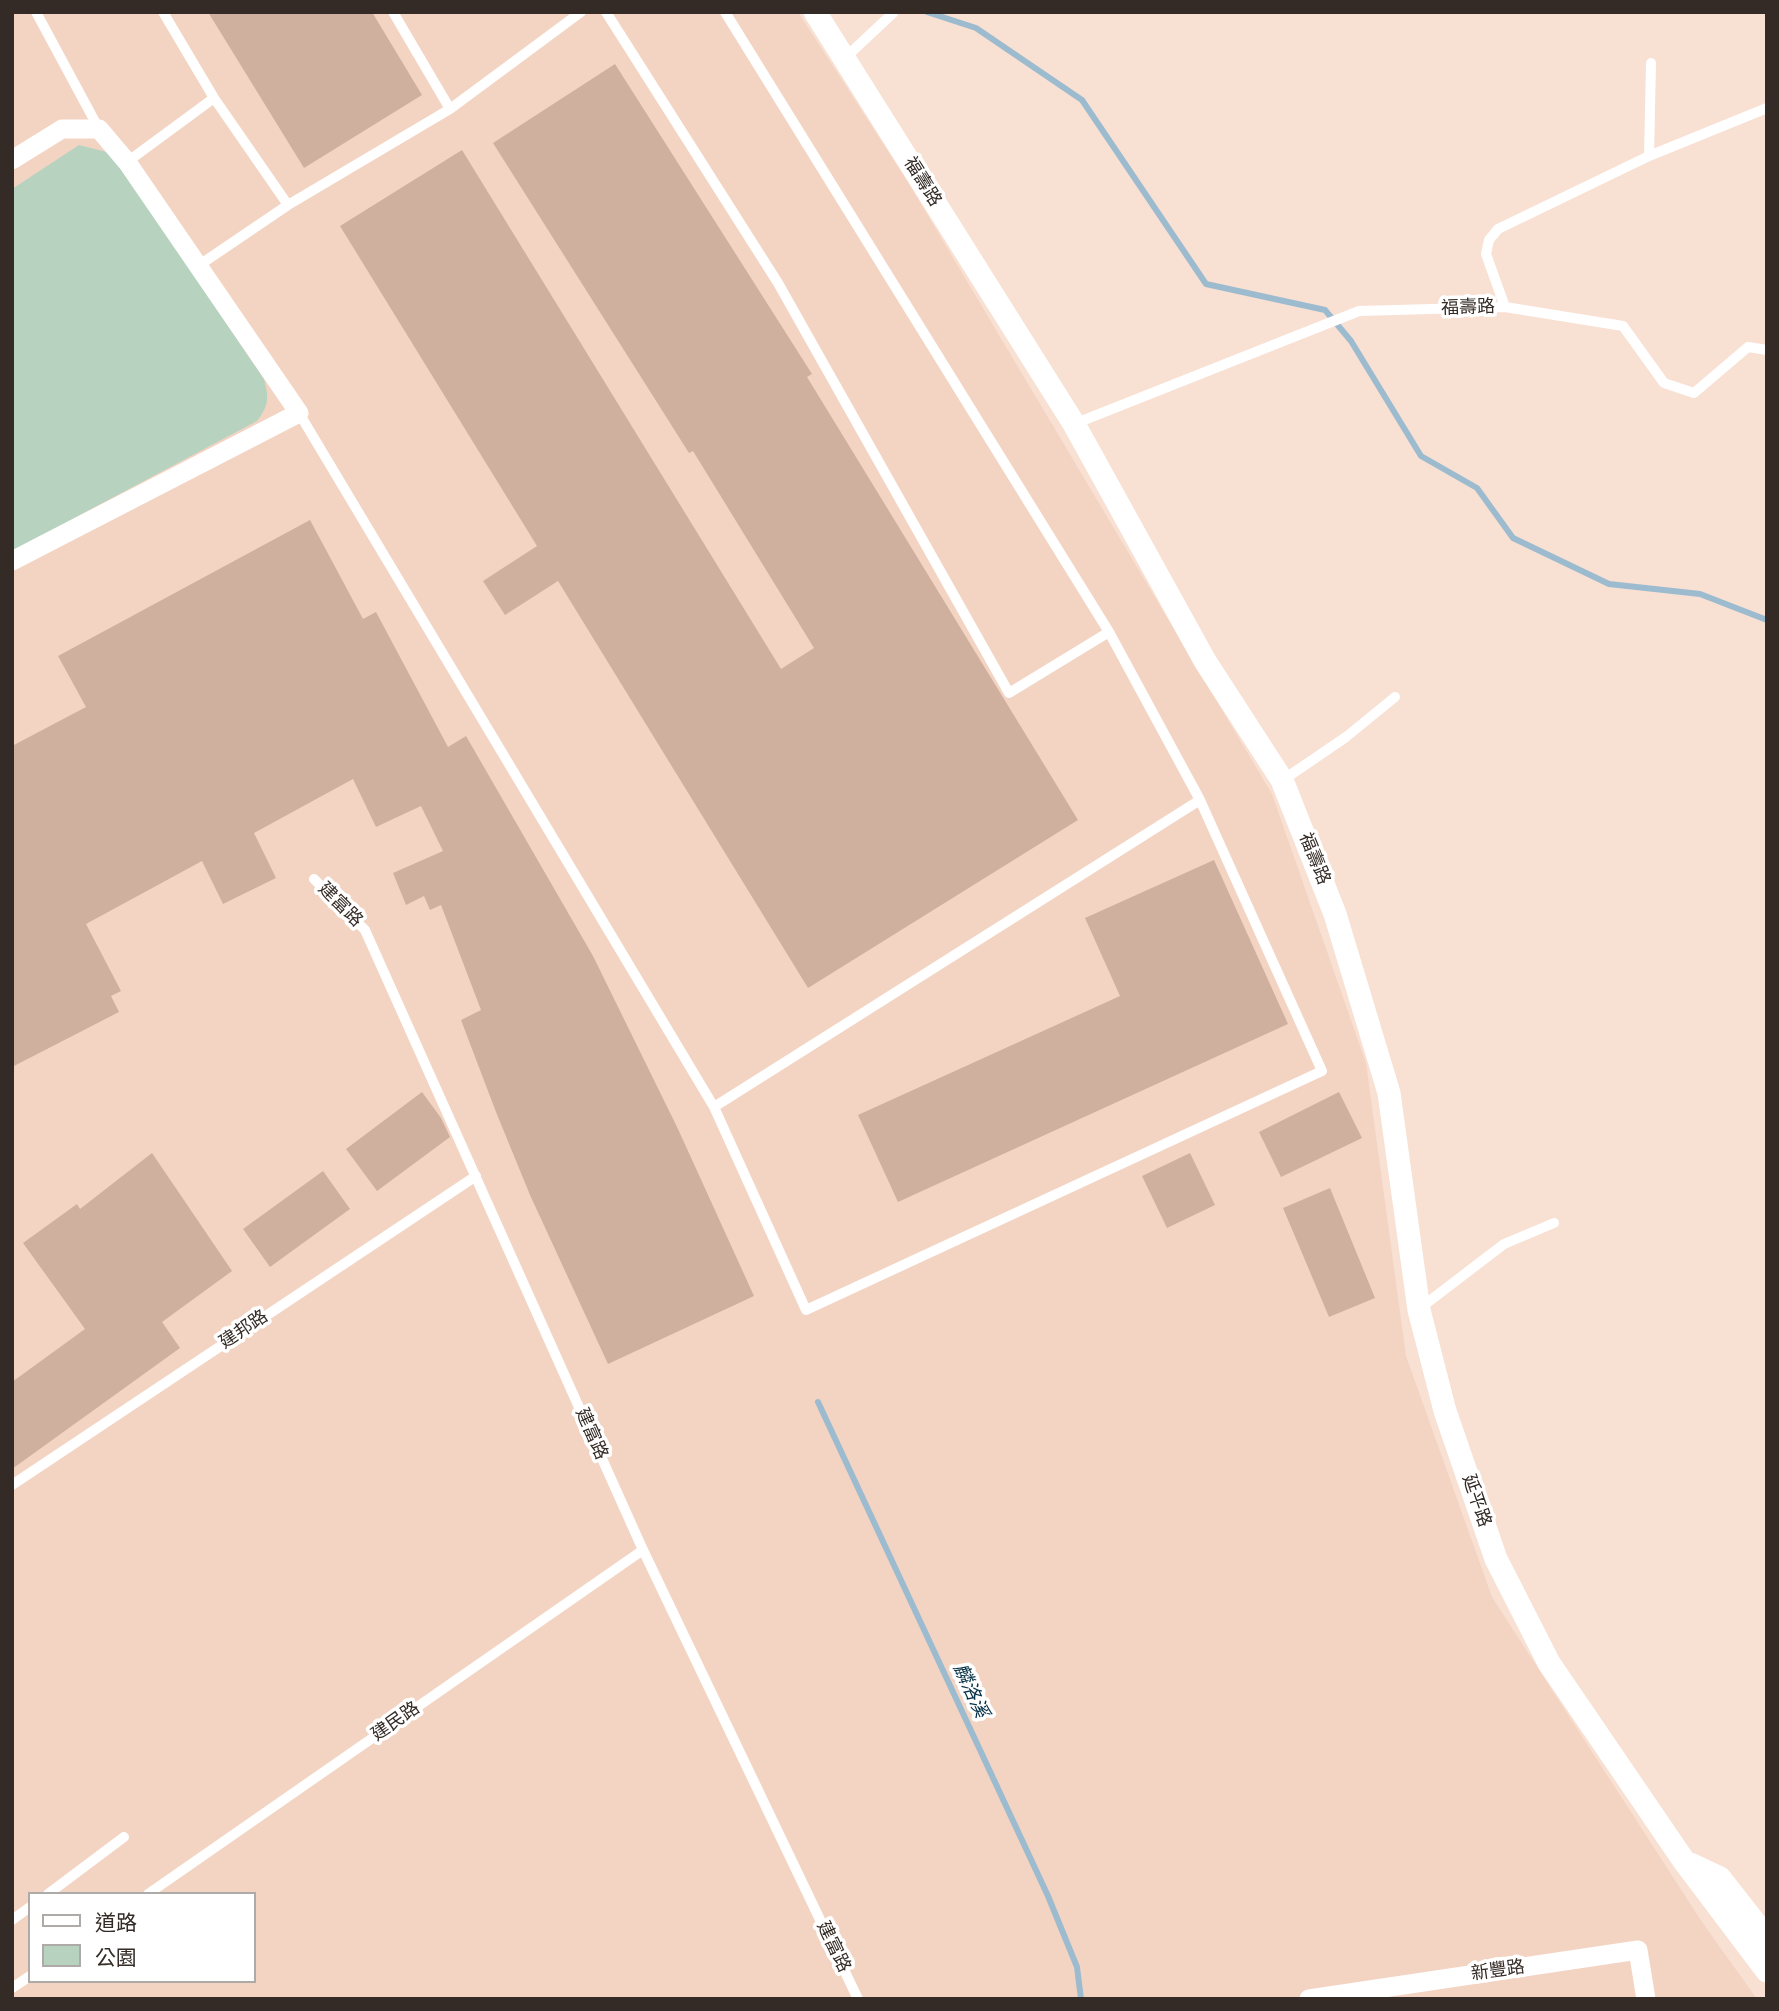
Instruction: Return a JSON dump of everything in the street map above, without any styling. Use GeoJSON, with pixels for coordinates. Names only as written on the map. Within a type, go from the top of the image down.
{"type":"FeatureCollection","features":[{"type":"Feature","properties":{"kind":"street","name":"福壽路"},"geometry":{"type":"LineString","coordinates":[[815,12],[1074,424],[1205,661],[1282,780],[1335,914],[1389,1093]]}},
{"type":"Feature","properties":{"kind":"street"},"geometry":{"type":"LineString","coordinates":[[12,160],[62,129],[99,129],[127,162],[299,413],[12,561]]}},
{"type":"Feature","properties":{"kind":"street","name":"延平路"},"geometry":{"type":"LineString","coordinates":[[1389,1093],[1419,1310],[1445,1411],[1496,1559],[1549,1663],[1684,1861],[1767,1971]]}},
{"type":"Feature","properties":{"kind":"street"},"geometry":{"type":"LineString","coordinates":[[1684,1861],[1720,1878],[1767,1938]]}},
{"type":"Feature","properties":{"kind":"street","name":"新豐路"},"geometry":{"type":"LineString","coordinates":[[1309,1999],[1638,1950],[1646,1999]]}},
{"type":"Feature","properties":{"kind":"lane"},"geometry":{"type":"LineString","coordinates":[[36,12],[99,129]]}},
{"type":"Feature","properties":{"kind":"lane"},"geometry":{"type":"LineString","coordinates":[[163,12],[214,99],[288,205]]}},
{"type":"Feature","properties":{"kind":"lane"},"geometry":{"type":"LineString","coordinates":[[393,12],[450,109]]}},
{"type":"Feature","properties":{"kind":"lane"},"geometry":{"type":"LineString","coordinates":[[198,266],[288,205],[450,109],[581,12]]}},
{"type":"Feature","properties":{"kind":"lane"},"geometry":{"type":"LineString","coordinates":[[606,12],[778,283],[1009,693],[1109,632]]}},
{"type":"Feature","properties":{"kind":"lane"},"geometry":{"type":"LineString","coordinates":[[299,413],[714,1107],[806,1310],[1322,1071],[1200,800],[1109,632],[725,12]]}},
{"type":"Feature","properties":{"kind":"lane"},"geometry":{"type":"LineString","coordinates":[[845,58],[893,13]]}},
{"type":"Feature","properties":{"kind":"lane"},"geometry":{"type":"LineString","coordinates":[[1649,156],[1651,62]]}},
{"type":"Feature","properties":{"kind":"lane"},"geometry":{"type":"LineString","coordinates":[[127,162],[214,99]]}},
{"type":"Feature","properties":{"kind":"lane","name":"福壽路"},"geometry":{"type":"LineString","coordinates":[[1074,424],[1359,311],[1505,307],[1486,254],[1489,240],[1498,229],[1649,156],[1767,108]]}},
{"type":"Feature","properties":{"kind":"lane"},"geometry":{"type":"LineString","coordinates":[[1505,307],[1623,326],[1664,383],[1694,393],[1748,347],[1767,350]]}},
{"type":"Feature","properties":{"kind":"lane"},"geometry":{"type":"LineString","coordinates":[[1282,780],[1346,737],[1395,696]]}},
{"type":"Feature","properties":{"kind":"lane"},"geometry":{"type":"LineString","coordinates":[[714,1107],[1200,800]]}},
{"type":"Feature","properties":{"kind":"lane","name":"建富路"},"geometry":{"type":"LineString","coordinates":[[314,879],[365,930],[643,1550],[858,1999]]}},
{"type":"Feature","properties":{"kind":"lane","name":"建邦路"},"geometry":{"type":"LineString","coordinates":[[12,1485],[476,1176]]}},
{"type":"Feature","properties":{"kind":"lane"},"geometry":{"type":"LineString","coordinates":[[1419,1310],[1504,1244],[1554,1223]]}},
{"type":"Feature","properties":{"kind":"lane","name":"建民路"},"geometry":{"type":"LineString","coordinates":[[151,1892],[643,1550]]}},
{"type":"Feature","properties":{"kind":"lane"},"geometry":{"type":"LineString","coordinates":[[51,1892],[124,1838]]}},
{"type":"Feature","properties":{"kind":"lane"},"geometry":{"type":"LineString","coordinates":[[12,1920],[28,1908]]}},
{"type":"Feature","properties":{"kind":"lane"},"geometry":{"type":"LineString","coordinates":[[12,1988],[28,1977]]}},
{"type":"Feature","properties":{"kind":"shaded area"},"geometry":{"type":"Polygon","coordinates":[[[12,12],[798,12],[908,182],[1272,794],[1366,1063],[1406,1356],[1492,1597],[1702,1922],[1757,1999],[12,1999],[12,12]]]}},
{"type":"Feature","properties":{"kind":"green space"},"geometry":{"type":"Polygon","coordinates":[[[79,145],[107,152],[119,165],[264,379],[267,401],[257,421],[12,551],[12,189],[79,145]]]}},
{"type":"Feature","properties":{"kind":"building"},"geometry":{"type":"Polygon","coordinates":[[[208,12],[372,12],[422,95],[304,168],[208,12]]]}},
{"type":"Feature","properties":{"kind":"building"},"geometry":{"type":"Polygon","coordinates":[[[615,64],[812,374],[807,377],[1078,820],[808,988],[558,581],[505,615],[483,581],[537,546],[340,226],[462,150],[781,669],[814,648],[693,451],[689,453],[493,143],[615,64]]]}},
{"type":"Feature","properties":{"kind":"building"},"geometry":{"type":"Polygon","coordinates":[[[310,520],[363,619],[376,612],[448,747],[466,736],[593,956],[678,1129],[754,1296],[608,1364],[530,1195],[461,1020],[481,1010],[441,905],[430,910],[424,896],[406,905],[393,873],[443,851],[421,806],[376,827],[353,779],[254,833],[276,878],[223,904],[202,861],[86,924],[121,991],[111,996],[119,1012],[12,1067],[12,746],[86,707],[58,656],[310,520]]]}},
{"type":"Feature","properties":{"kind":"building"},"geometry":{"type":"Polygon","coordinates":[[[1214,860],[1288,1024],[898,1202],[858,1115],[1120,996],[1085,918],[1214,860]]]}},
{"type":"Feature","properties":{"kind":"building"},"geometry":{"type":"Polygon","coordinates":[[[422,1092],[441,1118],[450,1137],[377,1191],[346,1149],[422,1092]]]}},
{"type":"Feature","properties":{"kind":"building"},"geometry":{"type":"Polygon","coordinates":[[[1339,1092],[1362,1138],[1281,1177],[1259,1132],[1339,1092]]]}},
{"type":"Feature","properties":{"kind":"building"},"geometry":{"type":"Polygon","coordinates":[[[152,1153],[232,1271],[162,1322],[180,1348],[12,1469],[12,1382],[85,1329],[23,1243],[77,1204],[80,1209],[152,1153]]]}},
{"type":"Feature","properties":{"kind":"building"},"geometry":{"type":"Polygon","coordinates":[[[1190,1153],[1215,1205],[1167,1228],[1142,1176],[1190,1153]]]}},
{"type":"Feature","properties":{"kind":"building"},"geometry":{"type":"Polygon","coordinates":[[[323,1171],[350,1209],[270,1267],[243,1229],[323,1171]]]}},
{"type":"Feature","properties":{"kind":"building"},"geometry":{"type":"Polygon","coordinates":[[[1330,1188],[1375,1298],[1329,1317],[1283,1208],[1330,1188]]]}},
{"type":"Feature","properties":{"kind":"waterway"},"geometry":{"type":"LineString","coordinates":[[927,12],[976,28],[1082,100],[1206,284],[1325,310],[1351,341],[1421,456],[1477,488],[1513,538],[1609,584],[1700,594],[1767,620]]}},
{"type":"Feature","properties":{"kind":"waterway","name":"麟洛溪"},"geometry":{"type":"LineString","coordinates":[[818,1402],[1048,1896],[1077,1967],[1081,1999]]}}]}
